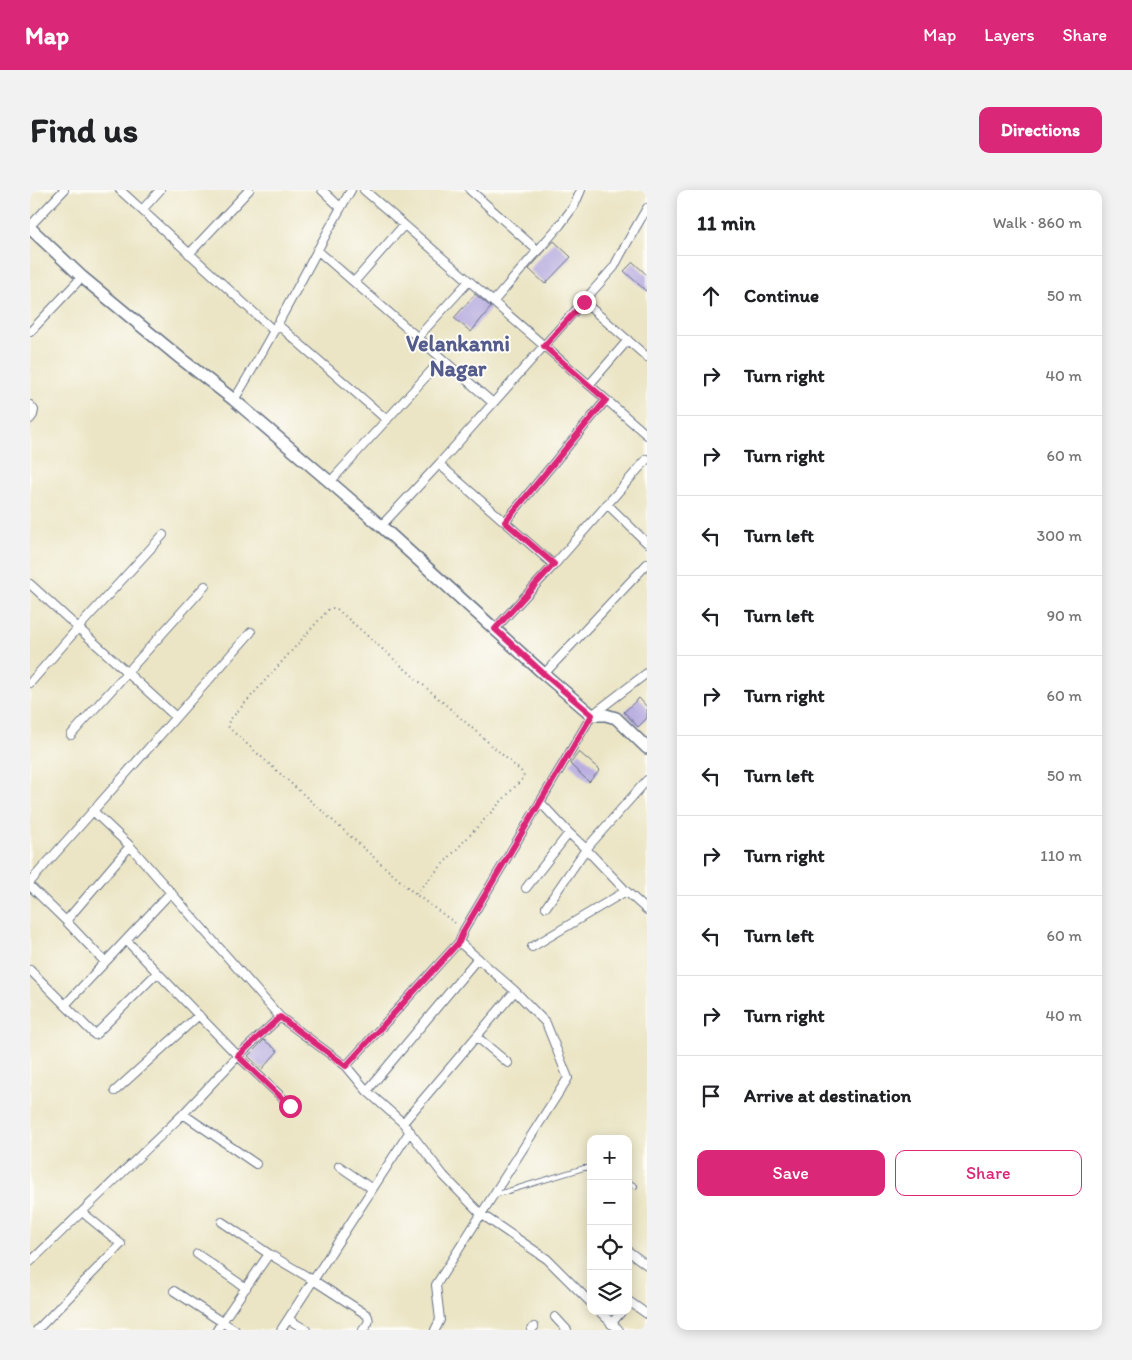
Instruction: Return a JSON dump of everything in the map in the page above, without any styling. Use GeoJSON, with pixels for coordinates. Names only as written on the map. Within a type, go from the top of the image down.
{"type":"FeatureCollection","features":[{"type":"Feature","properties":{"kind":"main road"},"geometry":{"type":"LineString","coordinates":[[30,227],[82,277],[234,400],[382,526],[544,674],[592,715],[606,715],[616,718],[647,748]]}},
{"type":"Feature","properties":{"kind":"street"},"geometry":{"type":"LineString","coordinates":[[30,227],[64,190]]}},
{"type":"Feature","properties":{"kind":"street"},"geometry":{"type":"LineString","coordinates":[[120,190],[189,254],[386,420]]}},
{"type":"Feature","properties":{"kind":"street"},"geometry":{"type":"LineString","coordinates":[[142,210],[160,190]]}},
{"type":"Feature","properties":{"kind":"street"},"geometry":{"type":"LineString","coordinates":[[189,254],[249,190]]}},
{"type":"Feature","properties":{"kind":"street"},"geometry":{"type":"LineString","coordinates":[[322,190],[341,208]]}},
{"type":"Feature","properties":{"kind":"street"},"geometry":{"type":"LineString","coordinates":[[234,400],[351,190]]}},
{"type":"Feature","properties":{"kind":"street"},"geometry":{"type":"LineString","coordinates":[[364,190],[647,435]]}},
{"type":"Feature","properties":{"kind":"street"},"geometry":{"type":"LineString","coordinates":[[470,190],[538,251]]}},
{"type":"Feature","properties":{"kind":"street"},"geometry":{"type":"LineString","coordinates":[[493,302],[568,215],[581,190]]}},
{"type":"Feature","properties":{"kind":"street"},"geometry":{"type":"LineString","coordinates":[[382,526],[614,267],[647,208]]}},
{"type":"Feature","properties":{"kind":"street"},"geometry":{"type":"LineString","coordinates":[[354,282],[404,225]]}},
{"type":"Feature","properties":{"kind":"street"},"geometry":{"type":"LineString","coordinates":[[317,250],[493,403]]}},
{"type":"Feature","properties":{"kind":"street"},"geometry":{"type":"LineString","coordinates":[[30,332],[82,277]]}},
{"type":"Feature","properties":{"kind":"street"},"geometry":{"type":"LineString","coordinates":[[418,337],[469,281]]}},
{"type":"Feature","properties":{"kind":"street"},"geometry":{"type":"LineString","coordinates":[[584,302],[647,357]]}},
{"type":"Feature","properties":{"kind":"street"},"geometry":{"type":"LineString","coordinates":[[590,385],[628,340]]}},
{"type":"Feature","properties":{"kind":"street"},"geometry":{"type":"LineString","coordinates":[[330,482],[442,359]]}},
{"type":"Feature","properties":{"kind":"street"},"geometry":{"type":"LineString","coordinates":[[505,522],[606,400]]}},
{"type":"Feature","properties":{"kind":"street"},"geometry":{"type":"LineString","coordinates":[[30,405],[34,410],[30,419]]}},
{"type":"Feature","properties":{"kind":"street"},"geometry":{"type":"LineString","coordinates":[[495,629],[647,458]]}},
{"type":"Feature","properties":{"kind":"street"},"geometry":{"type":"LineString","coordinates":[[439,464],[554,564]]}},
{"type":"Feature","properties":{"kind":"street"},"geometry":{"type":"LineString","coordinates":[[607,504],[647,543]]}},
{"type":"Feature","properties":{"kind":"street"},"geometry":{"type":"LineString","coordinates":[[30,683],[163,535]]}},
{"type":"Feature","properties":{"kind":"street"},"geometry":{"type":"LineString","coordinates":[[544,674],[647,564]]}},
{"type":"Feature","properties":{"kind":"street"},"geometry":{"type":"LineString","coordinates":[[71,735],[205,586]]}},
{"type":"Feature","properties":{"kind":"street"},"geometry":{"type":"LineString","coordinates":[[32,588],[176,717]]}},
{"type":"Feature","properties":{"kind":"street"},"geometry":{"type":"LineString","coordinates":[[30,882],[250,632]]}},
{"type":"Feature","properties":{"kind":"street"},"geometry":{"type":"LineString","coordinates":[[346,1066],[459,942],[464,930],[592,715],[647,673]]}},
{"type":"Feature","properties":{"kind":"street"},"geometry":{"type":"LineString","coordinates":[[546,907],[586,848],[647,780]]}},
{"type":"Feature","properties":{"kind":"street"},"geometry":{"type":"LineString","coordinates":[[540,802],[626,891],[647,910]]}},
{"type":"Feature","properties":{"kind":"street"},"geometry":{"type":"LineString","coordinates":[[93,811],[130,846],[280,1017],[346,1066],[367,1091],[410,1130],[444,1176],[481,1214],[546,1259],[587,1299]]}},
{"type":"Feature","properties":{"kind":"street"},"geometry":{"type":"LineString","coordinates":[[526,888],[569,833]]}},
{"type":"Feature","properties":{"kind":"street"},"geometry":{"type":"LineString","coordinates":[[66,921],[130,846]]}},
{"type":"Feature","properties":{"kind":"street"},"geometry":{"type":"LineString","coordinates":[[30,886],[105,962]]}},
{"type":"Feature","properties":{"kind":"street"},"geometry":{"type":"LineString","coordinates":[[532,947],[626,891]]}},
{"type":"Feature","properties":{"kind":"street"},"geometry":{"type":"LineString","coordinates":[[65,1005],[171,892]]}},
{"type":"Feature","properties":{"kind":"street"},"geometry":{"type":"LineString","coordinates":[[126,940],[238,1056],[290,1106]]}},
{"type":"Feature","properties":{"kind":"street"},"geometry":{"type":"LineString","coordinates":[[435,1330],[440,1320],[436,1285],[568,1078],[546,1023],[515,991],[459,942]]}},
{"type":"Feature","properties":{"kind":"street"},"geometry":{"type":"LineString","coordinates":[[367,1091],[478,958]]}},
{"type":"Feature","properties":{"kind":"street"},"geometry":{"type":"LineString","coordinates":[[30,970],[96,1035],[158,973]]}},
{"type":"Feature","properties":{"kind":"street"},"geometry":{"type":"LineString","coordinates":[[403,1123],[515,991]]}},
{"type":"Feature","properties":{"kind":"street"},"geometry":{"type":"LineString","coordinates":[[116,1091],[199,1015]]}},
{"type":"Feature","properties":{"kind":"street"},"geometry":{"type":"LineString","coordinates":[[30,1262],[183,1114],[238,1056],[280,1017]]}},
{"type":"Feature","properties":{"kind":"street"},"geometry":{"type":"LineString","coordinates":[[476,1036],[508,1063]]}},
{"type":"Feature","properties":{"kind":"street"},"geometry":{"type":"LineString","coordinates":[[183,1114],[256,1164]]}},
{"type":"Feature","properties":{"kind":"street"},"geometry":{"type":"LineString","coordinates":[[281,1330],[410,1130]]}},
{"type":"Feature","properties":{"kind":"street"},"geometry":{"type":"LineString","coordinates":[[339,1166],[371,1188]]}},
{"type":"Feature","properties":{"kind":"street"},"geometry":{"type":"LineString","coordinates":[[37,1330],[121,1244],[82,1212]]}},
{"type":"Feature","properties":{"kind":"street"},"geometry":{"type":"LineString","coordinates":[[222,1222],[366,1315],[369,1321],[363,1330]]}},
{"type":"Feature","properties":{"kind":"street"},"geometry":{"type":"LineString","coordinates":[[197,1254],[246,1288]]}},
{"type":"Feature","properties":{"kind":"street"},"geometry":{"type":"LineString","coordinates":[[217,1330],[270,1254]]}},
{"type":"Feature","properties":{"kind":"street"},"geometry":{"type":"LineString","coordinates":[[632,1254],[647,1265]]}},
{"type":"Feature","properties":{"kind":"street"},"geometry":{"type":"LineString","coordinates":[[174,1291],[235,1330]]}},
{"type":"Feature","properties":{"kind":"street"},"geometry":{"type":"LineString","coordinates":[[632,1303],[647,1314]]}},
{"type":"Feature","properties":{"kind":"street"},"geometry":{"type":"LineString","coordinates":[[603,1315],[618,1330]]}},
{"type":"Feature","properties":{"kind":"street"},"geometry":{"type":"LineString","coordinates":[[611,1324],[619,1315]]}},
{"type":"Feature","properties":{"kind":"street"},"geometry":{"type":"LineString","coordinates":[[555,1317],[567,1330]]}},
{"type":"Feature","properties":{"kind":"street"},"geometry":{"type":"LineString","coordinates":[[288,1319],[306,1330]]}},
{"type":"Feature","properties":{"kind":"lane"},"geometry":{"type":"LineString","coordinates":[[495,1194],[587,1168]]}},
{"type":"Feature","properties":{"kind":"path"},"geometry":{"type":"LineString","coordinates":[[415,894],[524,777],[522,772],[336,609],[332,608],[229,722],[229,728],[415,894],[464,930]]}},
{"type":"Feature","properties":{"kind":"building"},"geometry":{"type":"Polygon","coordinates":[[[554,241],[571,257],[545,284],[529,269],[554,241]]]}},
{"type":"Feature","properties":{"kind":"building"},"geometry":{"type":"Polygon","coordinates":[[[633,262],[647,275],[647,292],[624,271],[633,262]]]}},
{"type":"Feature","properties":{"kind":"building"},"geometry":{"type":"Polygon","coordinates":[[[475,294],[491,307],[471,332],[454,318],[475,294]]]}},
{"type":"Feature","properties":{"kind":"building"},"geometry":{"type":"Polygon","coordinates":[[[639,698],[647,707],[647,718],[638,727],[624,712],[639,698]]]}},
{"type":"Feature","properties":{"kind":"building"},"geometry":{"type":"Polygon","coordinates":[[[579,752],[600,770],[589,782],[570,764],[579,752]]]}},
{"type":"Feature","properties":{"kind":"building"},"geometry":{"type":"Polygon","coordinates":[[[264,1040],[278,1051],[262,1069],[248,1056],[264,1040]]]}},
{"type":"Feature","properties":{"kind":"district","name":"Velankanni Nagar"},"geometry":{"type":"Point","coordinates":[458,356]}},
{"type":"Feature","properties":{"kind":"route"},"geometry":{"type":"LineString","coordinates":[[290,1106],[238,1056],[280,1017],[346,1066],[459,942],[464,930],[592,715],[495,629],[554,564],[505,522],[606,400],[544,346],[584,302]]}}]}
